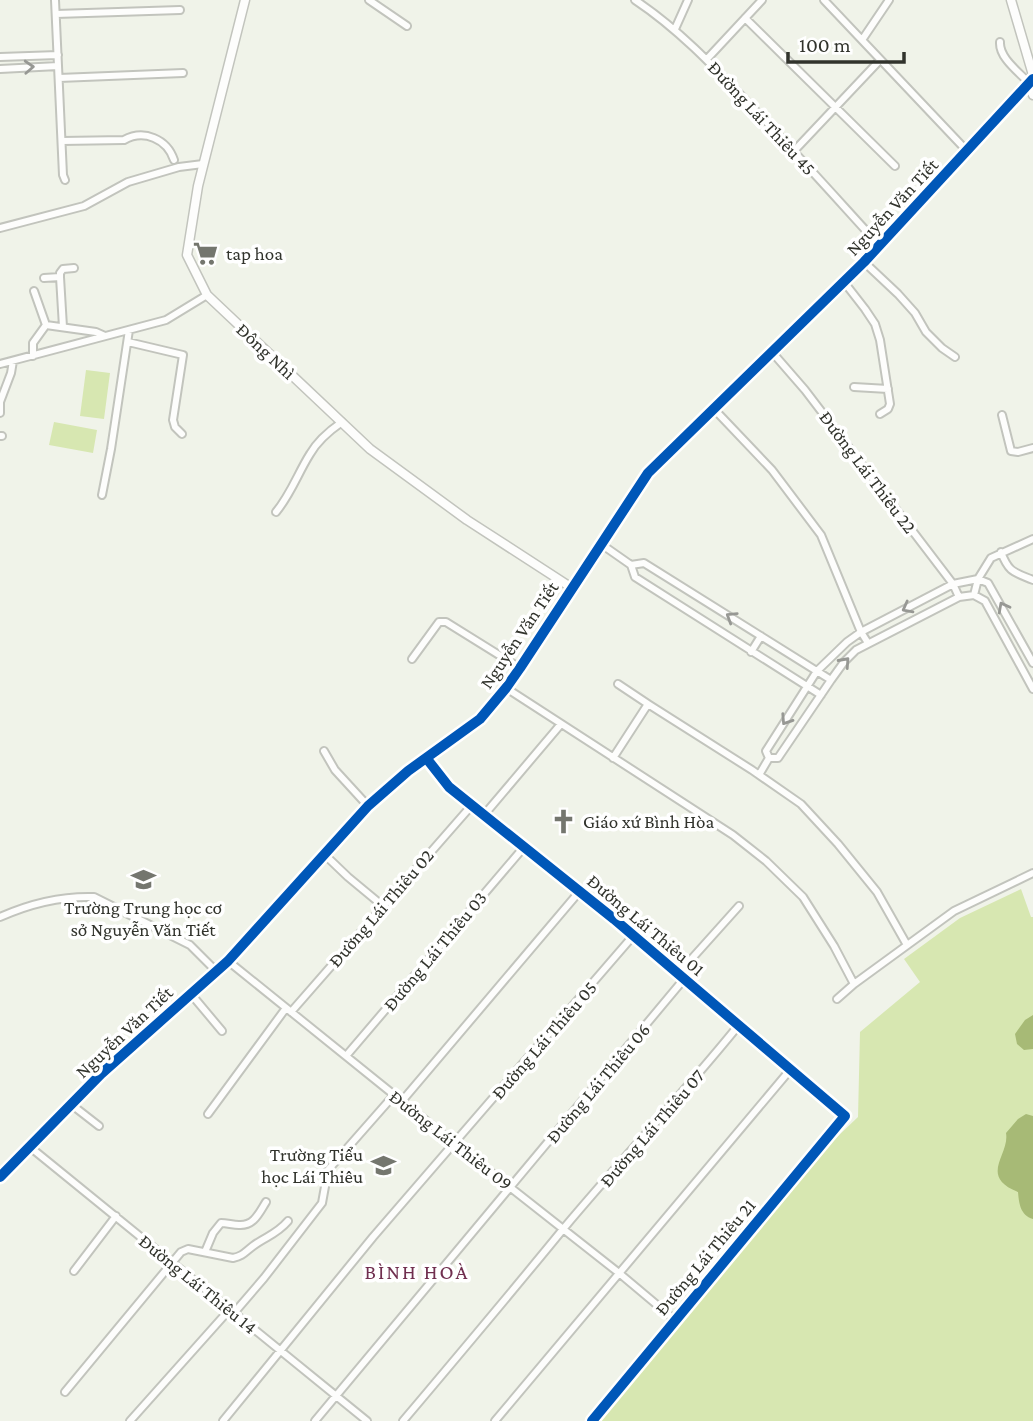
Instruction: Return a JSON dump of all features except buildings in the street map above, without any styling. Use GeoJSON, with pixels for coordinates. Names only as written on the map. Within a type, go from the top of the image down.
{"type":"FeatureCollection","features":[{"type":"Feature","properties":{"kind":"street"},"geometry":{"type":"LineString","coordinates":[[55,0],[65,180]]}},
{"type":"Feature","properties":{"kind":"street","name":"Đông Nhì"},"geometry":{"type":"LineString","coordinates":[[246,0],[203,164],[187,255],[207,295],[370,449],[467,520],[572,587]]}},
{"type":"Feature","properties":{"kind":"street"},"geometry":{"type":"LineString","coordinates":[[369,0],[407,26]]}},
{"type":"Feature","properties":{"kind":"street","name":"Đường Lái Thiêu 45"},"geometry":{"type":"LineString","coordinates":[[635,0],[675,29],[707,59],[879,245]]}},
{"type":"Feature","properties":{"kind":"street"},"geometry":{"type":"LineString","coordinates":[[675,29],[688,0]]}},
{"type":"Feature","properties":{"kind":"street"},"geometry":{"type":"LineString","coordinates":[[707,59],[762,0]]}},
{"type":"Feature","properties":{"kind":"street"},"geometry":{"type":"LineString","coordinates":[[824,0],[967,151]]}},
{"type":"Feature","properties":{"kind":"street"},"geometry":{"type":"LineString","coordinates":[[862,40],[889,0]]}},
{"type":"Feature","properties":{"kind":"street"},"geometry":{"type":"LineString","coordinates":[[1011,0],[1032,79],[1033,94]]}},
{"type":"Feature","properties":{"kind":"street"},"geometry":{"type":"LineString","coordinates":[[56,14],[180,10]]}},
{"type":"Feature","properties":{"kind":"street"},"geometry":{"type":"LineString","coordinates":[[745,18],[895,166]]}},
{"type":"Feature","properties":{"kind":"street"},"geometry":{"type":"LineString","coordinates":[[1000,42],[1000,50],[1008,61],[1032,79]]}},
{"type":"Feature","properties":{"kind":"street"},"geometry":{"type":"LineString","coordinates":[[0,57],[58,55]]}},
{"type":"Feature","properties":{"kind":"street"},"geometry":{"type":"LineString","coordinates":[[794,151],[880,60]]}},
{"type":"Feature","properties":{"kind":"street"},"geometry":{"type":"LineString","coordinates":[[0,69],[58,66]]}},
{"type":"Feature","properties":{"kind":"street"},"geometry":{"type":"LineString","coordinates":[[59,78],[183,73]]}},
{"type":"Feature","properties":{"kind":"street","name":"Nguyễn Văn Tiết"},"geometry":{"type":"LineString","coordinates":[[0,1177],[120,1056],[228,961],[368,806],[408,771],[480,719],[520,668],[648,473],[864,262],[1032,79]]}},
{"type":"Feature","properties":{"kind":"street"},"geometry":{"type":"LineString","coordinates":[[62,141],[124,140],[132,136],[150,136],[160,140],[174,160]]}},
{"type":"Feature","properties":{"kind":"street"},"geometry":{"type":"LineString","coordinates":[[0,228],[84,206],[128,182],[178,167],[203,164]]}},
{"type":"Feature","properties":{"kind":"street"},"geometry":{"type":"LineString","coordinates":[[864,262],[915,313],[926,332],[955,357]]}},
{"type":"Feature","properties":{"kind":"street"},"geometry":{"type":"LineString","coordinates":[[63,327],[60,273],[74,268]]}},
{"type":"Feature","properties":{"kind":"street"},"geometry":{"type":"LineString","coordinates":[[44,278],[60,277]]}},
{"type":"Feature","properties":{"kind":"street"},"geometry":{"type":"LineString","coordinates":[[844,282],[875,324],[880,340],[890,407],[880,414]]}},
{"type":"Feature","properties":{"kind":"street"},"geometry":{"type":"LineString","coordinates":[[34,291],[46,325]]}},
{"type":"Feature","properties":{"kind":"street"},"geometry":{"type":"LineString","coordinates":[[0,364],[166,320],[207,295]]}},
{"type":"Feature","properties":{"kind":"street"},"geometry":{"type":"LineString","coordinates":[[46,325],[96,332],[105,337]]}},
{"type":"Feature","properties":{"kind":"street"},"geometry":{"type":"LineString","coordinates":[[33,356],[33,343],[46,325]]}},
{"type":"Feature","properties":{"kind":"street"},"geometry":{"type":"LineString","coordinates":[[102,495],[130,330]]}},
{"type":"Feature","properties":{"kind":"street"},"geometry":{"type":"LineString","coordinates":[[128,342],[183,355],[173,420],[175,427],[182,433]]}},
{"type":"Feature","properties":{"kind":"street","name":"Đường Lái Thiêu 22"},"geometry":{"type":"LineString","coordinates":[[772,352],[805,390],[953,584],[959,597]]}},
{"type":"Feature","properties":{"kind":"street"},"geometry":{"type":"LineString","coordinates":[[0,413],[0,402],[13,361]]}},
{"type":"Feature","properties":{"kind":"street"},"geometry":{"type":"LineString","coordinates":[[854,387],[888,389]]}},
{"type":"Feature","properties":{"kind":"street"},"geometry":{"type":"LineString","coordinates":[[714,409],[772,470],[821,536],[868,643]]}},
{"type":"Feature","properties":{"kind":"street"},"geometry":{"type":"LineString","coordinates":[[1002,415],[1011,451],[1033,448]]}},
{"type":"Feature","properties":{"kind":"street"},"geometry":{"type":"LineString","coordinates":[[276,512],[293,487],[309,454],[326,434],[342,422]]}},
{"type":"Feature","properties":{"kind":"street"},"geometry":{"type":"LineString","coordinates":[[974,595],[978,579],[991,558],[1033,539]]}},
{"type":"Feature","properties":{"kind":"street"},"geometry":{"type":"LineString","coordinates":[[601,544],[631,565],[635,577],[821,695]]}},
{"type":"Feature","properties":{"kind":"street"},"geometry":{"type":"LineString","coordinates":[[1001,552],[1007,567],[1033,580]]}},
{"type":"Feature","properties":{"kind":"street"},"geometry":{"type":"LineString","coordinates":[[631,565],[644,563],[831,680]]}},
{"type":"Feature","properties":{"kind":"street"},"geometry":{"type":"LineString","coordinates":[[769,758],[766,751],[817,671],[839,648],[861,632],[953,584],[978,579],[988,583],[1033,663]]}},
{"type":"Feature","properties":{"kind":"street"},"geometry":{"type":"LineString","coordinates":[[689,612],[699,597]]}},
{"type":"Feature","properties":{"kind":"street"},"geometry":{"type":"LineString","coordinates":[[769,758],[778,758],[844,662],[856,650],[959,597],[981,597],[989,606],[1033,689]]}},
{"type":"Feature","properties":{"kind":"street"},"geometry":{"type":"LineString","coordinates":[[412,659],[439,622],[446,622],[520,668]]}},
{"type":"Feature","properties":{"kind":"street"},"geometry":{"type":"LineString","coordinates":[[751,652],[761,636]]}},
{"type":"Feature","properties":{"kind":"street"},"geometry":{"type":"LineString","coordinates":[[618,684],[801,804],[877,892],[907,945]]}},
{"type":"Feature","properties":{"kind":"street"},"geometry":{"type":"LineString","coordinates":[[506,688],[733,835],[766,861],[803,897],[854,984]]}},
{"type":"Feature","properties":{"kind":"street"},"geometry":{"type":"LineString","coordinates":[[613,758],[648,704]]}},
{"type":"Feature","properties":{"kind":"street"},"geometry":{"type":"LineString","coordinates":[[484,815],[561,724]]}},
{"type":"Feature","properties":{"kind":"street"},"geometry":{"type":"LineString","coordinates":[[324,751],[335,770],[368,806]]}},
{"type":"Feature","properties":{"kind":"street"},"geometry":{"type":"LineString","coordinates":[[759,775],[769,758]]}},
{"type":"Feature","properties":{"kind":"street","name":"Đường Lái Thiêu 01"},"geometry":{"type":"LineString","coordinates":[[427,759],[449,787],[634,936],[845,1115]]}},
{"type":"Feature","properties":{"kind":"street","name":"Đường Lái Thiêu 02"},"geometry":{"type":"LineString","coordinates":[[208,1114],[288,1010],[472,805]]}},
{"type":"Feature","properties":{"kind":"street","name":"Đường Lái Thiêu 03"},"geometry":{"type":"LineString","coordinates":[[346,1056],[524,847]]}},
{"type":"Feature","properties":{"kind":"street"},"geometry":{"type":"LineString","coordinates":[[324,854],[383,906]]}},
{"type":"Feature","properties":{"kind":"street"},"geometry":{"type":"LineString","coordinates":[[837,999],[954,911],[1033,873]]}},
{"type":"Feature","properties":{"kind":"street"},"geometry":{"type":"LineString","coordinates":[[401,1101],[579,892]]}},
{"type":"Feature","properties":{"kind":"street"},"geometry":{"type":"LineString","coordinates":[[0,917],[21,907],[94,897],[190,945],[216,971]]}},
{"type":"Feature","properties":{"kind":"street","name":"Đường Lái Thiêu 06"},"geometry":{"type":"LineString","coordinates":[[316,1421],[511,1188],[739,906]]}},
{"type":"Feature","properties":{"kind":"street","name":"Đường Lái Thiêu 05"},"geometry":{"type":"LineString","coordinates":[[223,1421],[373,1237],[634,936]]}},
{"type":"Feature","properties":{"kind":"street","name":"Đường Lái Thiêu 09"},"geometry":{"type":"LineString","coordinates":[[228,961],[675,1320]]}},
{"type":"Feature","properties":{"kind":"street"},"geometry":{"type":"LineString","coordinates":[[191,994],[222,1031]]}},
{"type":"Feature","properties":{"kind":"street","name":"Đường Lái Thiêu 07"},"geometry":{"type":"LineString","coordinates":[[403,1421],[738,1026]]}},
{"type":"Feature","properties":{"kind":"street"},"geometry":{"type":"LineString","coordinates":[[495,1421],[790,1070]]}},
{"type":"Feature","properties":{"kind":"street"},"geometry":{"type":"LineString","coordinates":[[130,1421],[264,1278],[323,1203],[328,1170],[394,1095]]}},
{"type":"Feature","properties":{"kind":"street"},"geometry":{"type":"LineString","coordinates":[[72,1105],[99,1126]]}},
{"type":"Feature","properties":{"kind":"street","name":"Đường Lái Thiêu 21"},"geometry":{"type":"LineString","coordinates":[[592,1421],[845,1115]]}},
{"type":"Feature","properties":{"kind":"street","name":"Đường Lái Thiêu 14"},"geometry":{"type":"LineString","coordinates":[[30,1147],[366,1421]]}},
{"type":"Feature","properties":{"kind":"street"},"geometry":{"type":"LineString","coordinates":[[205,1252],[220,1223],[249,1225],[266,1202]]}},
{"type":"Feature","properties":{"kind":"street"},"geometry":{"type":"LineString","coordinates":[[74,1271],[116,1216]]}},
{"type":"Feature","properties":{"kind":"street"},"geometry":{"type":"LineString","coordinates":[[65,1392],[181,1252],[188,1249],[233,1258],[243,1255],[280,1230],[288,1221]]}},
{"type":"Feature","properties":{"kind":"shaded area"},"geometry":{"type":"Polygon","coordinates":[[[86,370],[110,373],[104,419],[80,416],[86,370]]]}},
{"type":"Feature","properties":{"kind":"shaded area"},"geometry":{"type":"Polygon","coordinates":[[[54,422],[97,430],[93,453],[49,445],[54,422]]]}},
{"type":"Feature","properties":{"kind":"shaded area"},"geometry":{"type":"Polygon","coordinates":[[[1021,889],[1033,917],[1033,1421],[596,1421],[817,1156],[858,1117],[860,1032],[920,982],[904,959],[960,918],[1021,889]]]}},
{"type":"Feature","properties":{"kind":"shaded area"},"geometry":{"type":"Polygon","coordinates":[[[1033,1015],[1033,1049],[1024,1050],[1017,1044],[1015,1034],[1025,1020],[1033,1015]]]}},
{"type":"Feature","properties":{"kind":"shaded area"},"geometry":{"type":"Polygon","coordinates":[[[1026,1114],[1033,1116],[1033,1219],[1023,1212],[1018,1192],[1006,1186],[998,1172],[1006,1133],[1026,1114]]]}},
{"type":"Feature","properties":{"kind":"cycle path"},"geometry":{"type":"LineString","coordinates":[[0,1177],[101,1074],[228,961],[368,806],[408,771],[480,719],[520,668],[648,473],[864,262],[1033,79]]}},
{"type":"Feature","properties":{"kind":"cycle path"},"geometry":{"type":"LineString","coordinates":[[427,759],[449,787],[614,919],[845,1116],[592,1421]]}},
{"type":"Feature","properties":{"kind":"place","name":"tap hoa"},"geometry":{"type":"Point","coordinates":[206,253]}},
{"type":"Feature","properties":{"kind":"place","name":"Giáo xứ Bình Hòa"},"geometry":{"type":"Point","coordinates":[563,821]}},
{"type":"Feature","properties":{"kind":"place","name":"Trường Trung học cơ sở Nguyễn Văn Tiết"},"geometry":{"type":"Point","coordinates":[143,879]}},
{"type":"Feature","properties":{"kind":"place","name":"Trường Tiểu học Lái Thiêu"},"geometry":{"type":"Point","coordinates":[383,1165]}},
{"type":"Feature","properties":{"kind":"district","name":"BÌNH HOÀ"},"geometry":{"type":"Point","coordinates":[417,1272]}}]}
